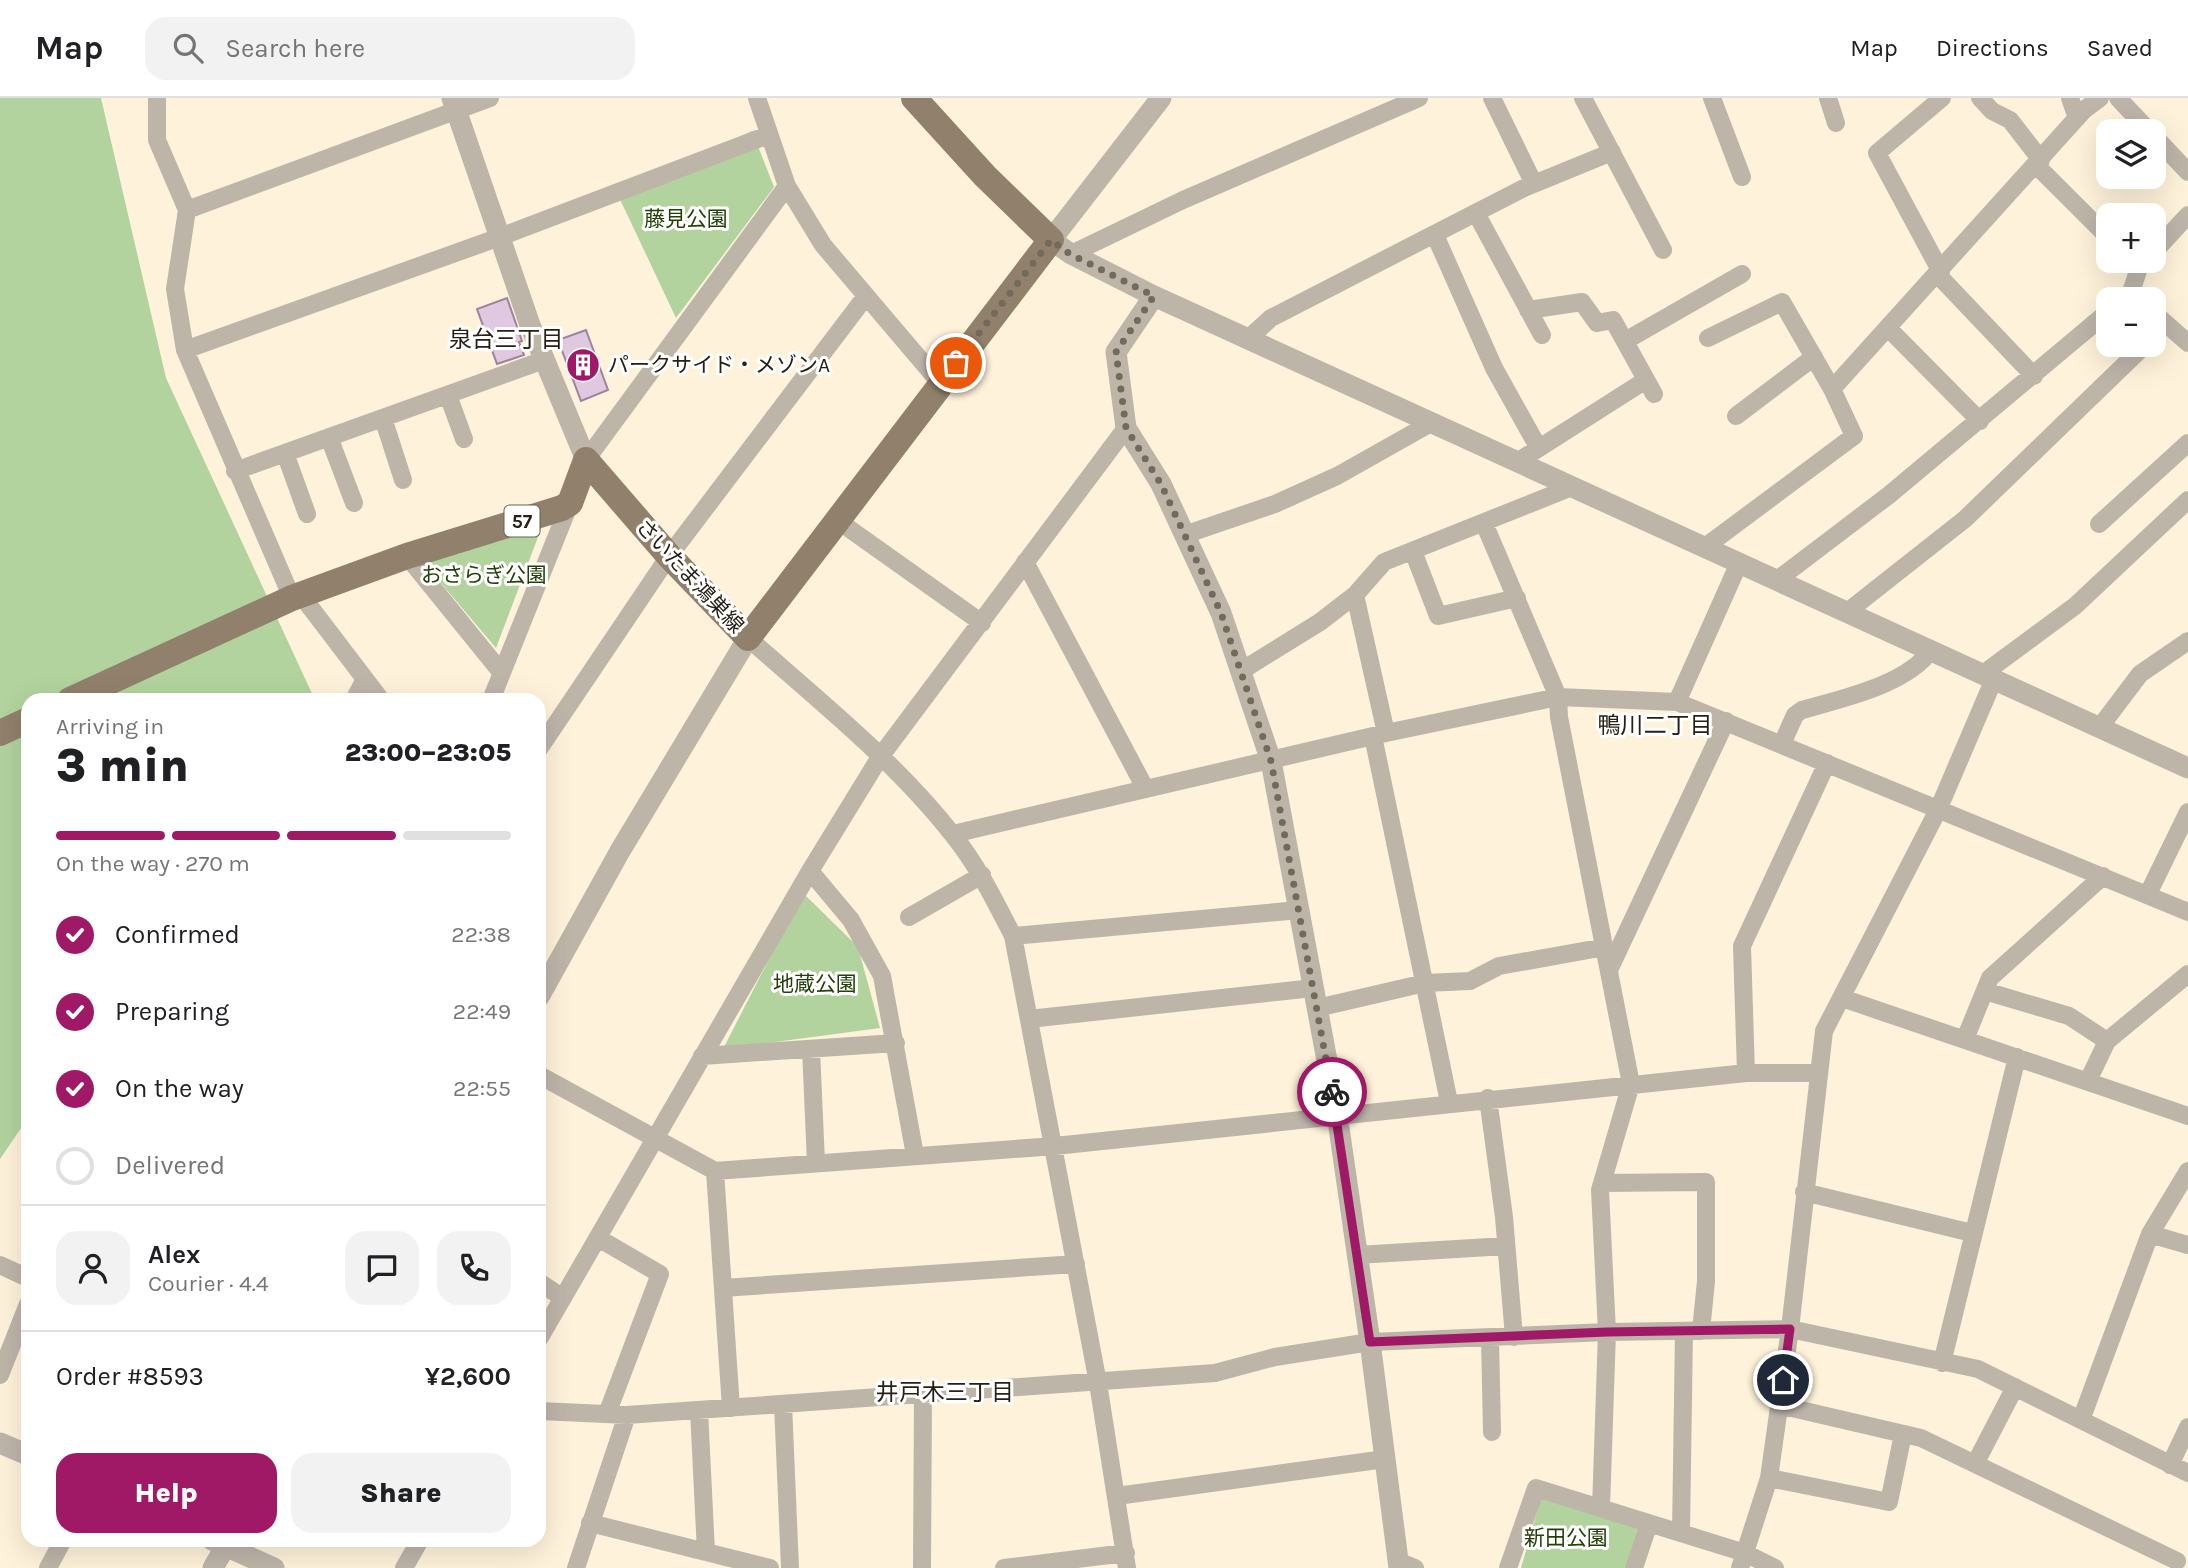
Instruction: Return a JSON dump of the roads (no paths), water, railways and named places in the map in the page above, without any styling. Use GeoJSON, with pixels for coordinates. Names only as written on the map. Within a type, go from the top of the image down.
{"type":"FeatureCollection","features":[{"type":"Feature","properties":{"kind":"main road"},"geometry":{"type":"LineString","coordinates":[[914,98],[985,176],[1061,247]]}},
{"type":"Feature","properties":{"kind":"main road","name":"さいたま鴻巣線"},"geometry":{"type":"LineString","coordinates":[[586,460],[669,556],[748,638],[940,384],[1061,247]]}},
{"type":"Feature","properties":{"kind":"main road","name":"57"},"geometry":{"type":"LineString","coordinates":[[85,693],[297,597],[407,556],[562,508],[570,503],[586,460]]}},
{"type":"Feature","properties":{"kind":"main road"},"geometry":{"type":"LineString","coordinates":[[0,733],[21,723]]}},
{"type":"Feature","properties":{"kind":"street"},"geometry":{"type":"LineString","coordinates":[[158,98],[158,140],[187,210],[175,289],[185,350],[235,471],[297,597],[376,693]]}},
{"type":"Feature","properties":{"kind":"street"},"geometry":{"type":"LineString","coordinates":[[187,210],[454,104],[490,98]]}},
{"type":"Feature","properties":{"kind":"street"},"geometry":{"type":"LineString","coordinates":[[757,98],[787,186],[823,245],[940,384]]}},
{"type":"Feature","properties":{"kind":"street"},"geometry":{"type":"LineString","coordinates":[[1061,247],[1161,98]]}},
{"type":"Feature","properties":{"kind":"street"},"geometry":{"type":"LineString","coordinates":[[1492,98],[1534,184]]}},
{"type":"Feature","properties":{"kind":"street"},"geometry":{"type":"LineString","coordinates":[[1583,98],[1663,250]]}},
{"type":"Feature","properties":{"kind":"street"},"geometry":{"type":"LineString","coordinates":[[1712,98],[1742,177]]}},
{"type":"Feature","properties":{"kind":"street"},"geometry":{"type":"LineString","coordinates":[[1828,98],[1836,123]]}},
{"type":"Feature","properties":{"kind":"street"},"geometry":{"type":"LineString","coordinates":[[1942,98],[1877,153],[1939,274],[2034,376]]}},
{"type":"Feature","properties":{"kind":"street"},"geometry":{"type":"LineString","coordinates":[[1980,98],[1992,111],[2010,120],[2038,162],[2096,224]]}},
{"type":"Feature","properties":{"kind":"street"},"geometry":{"type":"LineString","coordinates":[[2070,98],[2077,118]]}},
{"type":"Feature","properties":{"kind":"street"},"geometry":{"type":"LineString","coordinates":[[1832,389],[1939,274],[2077,118],[2100,98]]}},
{"type":"Feature","properties":{"kind":"street"},"geometry":{"type":"LineString","coordinates":[[2118,98],[2138,119]]}},
{"type":"Feature","properties":{"kind":"street"},"geometry":{"type":"LineString","coordinates":[[1061,247],[1183,200],[1405,100]]}},
{"type":"Feature","properties":{"kind":"street"},"geometry":{"type":"LineString","coordinates":[[454,104],[544,360],[586,460]]}},
{"type":"Feature","properties":{"kind":"street"},"geometry":{"type":"LineString","coordinates":[[185,350],[500,237],[768,135]]}},
{"type":"Feature","properties":{"kind":"street"},"geometry":{"type":"LineString","coordinates":[[2166,149],[2188,172]]}},
{"type":"Feature","properties":{"kind":"street"},"geometry":{"type":"LineString","coordinates":[[1248,339],[1271,317],[1534,184],[1612,152]]}},
{"type":"Feature","properties":{"kind":"street"},"geometry":{"type":"LineString","coordinates":[[586,460],[787,186]]}},
{"type":"Feature","properties":{"kind":"street"},"geometry":{"type":"LineString","coordinates":[[1476,213],[1542,335]]}},
{"type":"Feature","properties":{"kind":"street"},"geometry":{"type":"LineString","coordinates":[[2166,239],[2188,215]]}},
{"type":"Feature","properties":{"kind":"street"},"geometry":{"type":"LineString","coordinates":[[1435,234],[1494,368],[1538,447]]}},
{"type":"Feature","properties":{"kind":"street"},"geometry":{"type":"LineString","coordinates":[[1061,247],[1154,296],[2188,768]]}},
{"type":"Feature","properties":{"kind":"street"},"geometry":{"type":"LineString","coordinates":[[1625,341],[1742,274]]}},
{"type":"Feature","properties":{"kind":"street"},"geometry":{"type":"LineString","coordinates":[[546,740],[669,556],[866,296]]}},
{"type":"Feature","properties":{"kind":"street"},"geometry":{"type":"LineString","coordinates":[[1154,296],[1116,352],[1126,428],[1161,484],[1221,613],[1271,761],[1336,1114],[1385,1459],[1404,1566]]}},
{"type":"Feature","properties":{"kind":"street"},"geometry":{"type":"LineString","coordinates":[[1517,462],[1538,447],[1650,387],[1613,320],[1597,323],[1582,302],[1528,310]]}},
{"type":"Feature","properties":{"kind":"street"},"geometry":{"type":"LineString","coordinates":[[1705,547],[1854,436],[1832,389],[1782,302],[1708,338]]}},
{"type":"Feature","properties":{"kind":"street"},"geometry":{"type":"LineString","coordinates":[[1777,580],[1980,421],[2096,322]]}},
{"type":"Feature","properties":{"kind":"street"},"geometry":{"type":"LineString","coordinates":[[2166,328],[2186,338]]}},
{"type":"Feature","properties":{"kind":"street"},"geometry":{"type":"LineString","coordinates":[[1889,329],[1980,421]]}},
{"type":"Feature","properties":{"kind":"street"},"geometry":{"type":"LineString","coordinates":[[1736,416],[1814,357]]}},
{"type":"Feature","properties":{"kind":"street"},"geometry":{"type":"LineString","coordinates":[[1847,612],[1965,519],[2133,357]]}},
{"type":"Feature","properties":{"kind":"street"},"geometry":{"type":"LineString","coordinates":[[235,471],[544,360]]}},
{"type":"Feature","properties":{"kind":"street"},"geometry":{"type":"LineString","coordinates":[[448,395],[464,439]]}},
{"type":"Feature","properties":{"kind":"street"},"geometry":{"type":"LineString","coordinates":[[383,418],[403,480]]}},
{"type":"Feature","properties":{"kind":"street"},"geometry":{"type":"LineString","coordinates":[[1184,535],[1275,503],[1337,476],[1431,423]]}},
{"type":"Feature","properties":{"kind":"street"},"geometry":{"type":"LineString","coordinates":[[546,1327],[810,871],[880,757],[1126,428]]}},
{"type":"Feature","properties":{"kind":"street"},"geometry":{"type":"LineString","coordinates":[[329,438],[354,503]]}},
{"type":"Feature","properties":{"kind":"street"},"geometry":{"type":"LineString","coordinates":[[2099,524],[2186,451]]}},
{"type":"Feature","properties":{"kind":"street"},"geometry":{"type":"LineString","coordinates":[[285,453],[307,514]]}},
{"type":"Feature","properties":{"kind":"street"},"geometry":{"type":"LineString","coordinates":[[1241,671],[1320,622],[1355,595],[1384,562],[1572,487]]}},
{"type":"Feature","properties":{"kind":"street"},"geometry":{"type":"LineString","coordinates":[[1742,1560],[1769,1478],[1790,1329],[1824,1031],[1938,810],[1989,677],[2075,606],[2188,500]]}},
{"type":"Feature","properties":{"kind":"street"},"geometry":{"type":"LineString","coordinates":[[493,693],[570,503]]}},
{"type":"Feature","properties":{"kind":"street"},"geometry":{"type":"LineString","coordinates":[[837,520],[982,623]]}},
{"type":"Feature","properties":{"kind":"street"},"geometry":{"type":"LineString","coordinates":[[1484,523],[1558,697],[1559,717],[1631,1083],[1602,1183],[1607,1332],[1601,1508]]}},
{"type":"Feature","properties":{"kind":"street"},"geometry":{"type":"LineString","coordinates":[[1413,551],[1438,616],[1517,598]]}},
{"type":"Feature","properties":{"kind":"street"},"geometry":{"type":"LineString","coordinates":[[407,556],[500,673]]}},
{"type":"Feature","properties":{"kind":"street"},"geometry":{"type":"LineString","coordinates":[[1025,562],[1145,788]]}},
{"type":"Feature","properties":{"kind":"street"},"geometry":{"type":"LineString","coordinates":[[1677,702],[1739,563]]}},
{"type":"Feature","properties":{"kind":"street"},"geometry":{"type":"LineString","coordinates":[[1355,595],[1424,983],[1449,1102]]}},
{"type":"Feature","properties":{"kind":"street"},"geometry":{"type":"LineString","coordinates":[[546,984],[620,850],[748,638],[880,757],[953,834],[982,875],[1013,936],[1055,1146],[1127,1561],[1004,1568]]}},
{"type":"Feature","properties":{"kind":"street"},"geometry":{"type":"LineString","coordinates":[[2100,727],[2140,674],[2188,641]]}},
{"type":"Feature","properties":{"kind":"street"},"geometry":{"type":"LineString","coordinates":[[1782,744],[1795,715],[1802,710],[1862,693],[1922,662],[1931,650]]}},
{"type":"Feature","properties":{"kind":"street"},"geometry":{"type":"LineString","coordinates":[[358,693],[365,679]]}},
{"type":"Feature","properties":{"kind":"street"},"geometry":{"type":"LineString","coordinates":[[953,834],[1380,734],[1558,697],[1677,702],[2188,912]]}},
{"type":"Feature","properties":{"kind":"street"},"geometry":{"type":"LineString","coordinates":[[1610,968],[1726,721]]}},
{"type":"Feature","properties":{"kind":"street"},"geometry":{"type":"LineString","coordinates":[[1746,1073],[1742,946],[1827,763]]}},
{"type":"Feature","properties":{"kind":"street"},"geometry":{"type":"LineString","coordinates":[[2148,894],[2188,813]]}},
{"type":"Feature","properties":{"kind":"street"},"geometry":{"type":"LineString","coordinates":[[810,871],[851,919],[882,976],[915,1155]]}},
{"type":"Feature","properties":{"kind":"street"},"geometry":{"type":"LineString","coordinates":[[909,917],[982,875]]}},
{"type":"Feature","properties":{"kind":"street"},"geometry":{"type":"LineString","coordinates":[[1965,1039],[1990,978],[2103,876]]}},
{"type":"Feature","properties":{"kind":"street"},"geometry":{"type":"LineString","coordinates":[[1013,936],[1298,910]]}},
{"type":"Feature","properties":{"kind":"street"},"geometry":{"type":"LineString","coordinates":[[1029,1019],[1315,998],[1424,983],[1470,981],[1499,966],[1605,947]]}},
{"type":"Feature","properties":{"kind":"street"},"geometry":{"type":"LineString","coordinates":[[2088,1081],[2107,1041],[2188,974]]}},
{"type":"Feature","properties":{"kind":"street"},"geometry":{"type":"LineString","coordinates":[[1984,991],[2069,1016],[2107,1041]]}},
{"type":"Feature","properties":{"kind":"street"},"geometry":{"type":"LineString","coordinates":[[1842,998],[2188,1116]]}},
{"type":"Feature","properties":{"kind":"street"},"geometry":{"type":"LineString","coordinates":[[702,1056],[896,1043]]}},
{"type":"Feature","properties":{"kind":"street"},"geometry":{"type":"LineString","coordinates":[[811,1049],[816,1163]]}},
{"type":"Feature","properties":{"kind":"street"},"geometry":{"type":"LineString","coordinates":[[1942,1363],[2017,1057]]}},
{"type":"Feature","properties":{"kind":"street"},"geometry":{"type":"LineString","coordinates":[[546,1079],[715,1171],[1055,1146],[1631,1083],[1746,1073],[1818,1073]]}},
{"type":"Feature","properties":{"kind":"street"},"geometry":{"type":"LineString","coordinates":[[1488,1098],[1514,1337]]}},
{"type":"Feature","properties":{"kind":"street"},"geometry":{"type":"LineString","coordinates":[[715,1171],[731,1408]]}},
{"type":"Feature","properties":{"kind":"street"},"geometry":{"type":"LineString","coordinates":[[2081,1420],[2150,1234],[2188,1171]]}},
{"type":"Feature","properties":{"kind":"street"},"geometry":{"type":"LineString","coordinates":[[1602,1183],[1706,1182],[1706,1282],[1692,1331],[1681,1533]]}},
{"type":"Feature","properties":{"kind":"street"},"geometry":{"type":"LineString","coordinates":[[1804,1192],[1972,1233]]}},
{"type":"Feature","properties":{"kind":"street"},"geometry":{"type":"LineString","coordinates":[[2150,1234],[2188,1245]]}},
{"type":"Feature","properties":{"kind":"street"},"geometry":{"type":"LineString","coordinates":[[598,1238],[660,1274],[607,1414]]}},
{"type":"Feature","properties":{"kind":"street"},"geometry":{"type":"LineString","coordinates":[[1357,1255],[1506,1246]]}},
{"type":"Feature","properties":{"kind":"street"},"geometry":{"type":"LineString","coordinates":[[723,1287],[1076,1264]]}},
{"type":"Feature","properties":{"kind":"street"},"geometry":{"type":"LineString","coordinates":[[0,1265],[21,1275]]}},
{"type":"Feature","properties":{"kind":"street"},"geometry":{"type":"LineString","coordinates":[[546,1287],[563,1297]]}},
{"type":"Feature","properties":{"kind":"street"},"geometry":{"type":"LineString","coordinates":[[0,1375],[21,1322]]}},
{"type":"Feature","properties":{"kind":"street"},"geometry":{"type":"LineString","coordinates":[[546,1411],[627,1415],[1098,1383],[1215,1373],[1275,1357],[1370,1342],[1607,1332],[1790,1329],[1978,1369],[2188,1473]]}},
{"type":"Feature","properties":{"kind":"street"},"geometry":{"type":"LineString","coordinates":[[1490,1338],[1492,1432]]}},
{"type":"Feature","properties":{"kind":"street"},"geometry":{"type":"LineString","coordinates":[[1975,1464],[2015,1387]]}},
{"type":"Feature","properties":{"kind":"street"},"geometry":{"type":"LineString","coordinates":[[922,1568],[923,1395]]}},
{"type":"Feature","properties":{"kind":"street"},"geometry":{"type":"LineString","coordinates":[[783,1404],[790,1568]]}},
{"type":"Feature","properties":{"kind":"street"},"geometry":{"type":"LineString","coordinates":[[1779,1405],[1921,1438],[2179,1560]]}},
{"type":"Feature","properties":{"kind":"street"},"geometry":{"type":"LineString","coordinates":[[699,1410],[706,1552]]}},
{"type":"Feature","properties":{"kind":"street"},"geometry":{"type":"LineString","coordinates":[[576,1568],[627,1415]]}},
{"type":"Feature","properties":{"kind":"street"},"geometry":{"type":"LineString","coordinates":[[2170,1465],[2188,1427]]}},
{"type":"Feature","properties":{"kind":"street"},"geometry":{"type":"LineString","coordinates":[[1769,1478],[1889,1502],[1903,1434]]}},
{"type":"Feature","properties":{"kind":"street"},"geometry":{"type":"LineString","coordinates":[[0,1443],[21,1452]]}},
{"type":"Feature","properties":{"kind":"street"},"geometry":{"type":"LineString","coordinates":[[1117,1496],[1385,1459]]}},
{"type":"Feature","properties":{"kind":"street"},"geometry":{"type":"LineString","coordinates":[[1508,1568],[1536,1488],[1681,1533],[1742,1560],[1775,1568]]}},
{"type":"Feature","properties":{"kind":"street"},"geometry":{"type":"LineString","coordinates":[[590,1523],[770,1568]]}},
{"type":"Feature","properties":{"kind":"street"},"geometry":{"type":"LineString","coordinates":[[1634,1568],[1649,1523]]}},
{"type":"Feature","properties":{"kind":"street"},"geometry":{"type":"LineString","coordinates":[[48,1568],[59,1547]]}},
{"type":"Feature","properties":{"kind":"street"},"geometry":{"type":"LineString","coordinates":[[213,1568],[220,1547]]}},
{"type":"Feature","properties":{"kind":"street"},"geometry":{"type":"LineString","coordinates":[[232,1547],[274,1568]]}},
{"type":"Feature","properties":{"kind":"street"},"geometry":{"type":"LineString","coordinates":[[404,1568],[416,1547]]}},
{"type":"Feature","properties":{"kind":"place","name":"パークサイド・メゾンA"},"geometry":{"type":"Point","coordinates":[583,365]}},
{"type":"Feature","properties":{"kind":"district","name":"泉台三丁目"},"geometry":{"type":"Point","coordinates":[506,339]}},
{"type":"Feature","properties":{"kind":"district","name":"鴨川二丁目"},"geometry":{"type":"Point","coordinates":[1655,725]}},
{"type":"Feature","properties":{"kind":"district","name":"井戸木三丁目"},"geometry":{"type":"Point","coordinates":[945,1392]}},
{"type":"Feature","properties":{"kind":"park label","name":"藤見公園"},"geometry":{"type":"Point","coordinates":[686,219]}},
{"type":"Feature","properties":{"kind":"park label","name":"おさらぎ公園"},"geometry":{"type":"Point","coordinates":[484,575]}},
{"type":"Feature","properties":{"kind":"park label","name":"地蔵公園"},"geometry":{"type":"Point","coordinates":[815,984]}},
{"type":"Feature","properties":{"kind":"park label","name":"新田公園"},"geometry":{"type":"Point","coordinates":[1566,1538]}}]}
